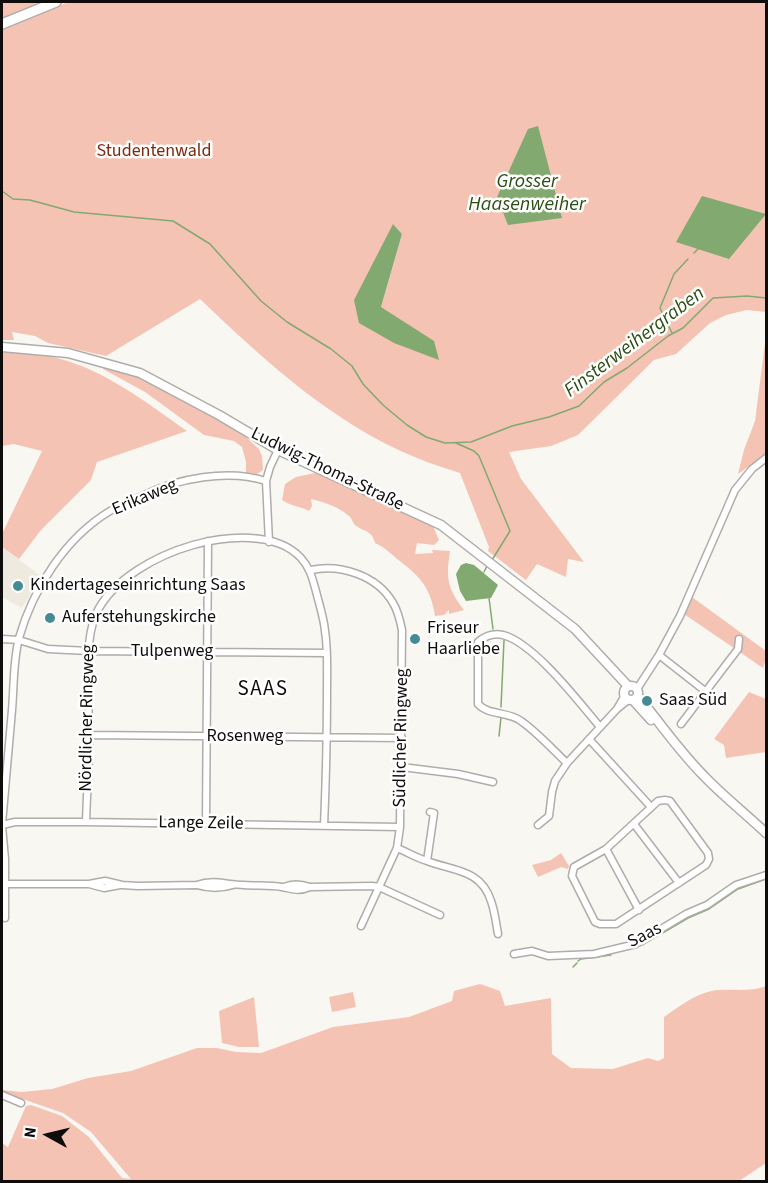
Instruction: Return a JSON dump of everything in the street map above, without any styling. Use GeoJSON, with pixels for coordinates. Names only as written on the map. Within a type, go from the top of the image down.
{"type":"FeatureCollection","features":[{"type":"Feature","properties":{"kind":"main road"},"geometry":{"type":"LineString","coordinates":[[2,24],[56,2]]}},
{"type":"Feature","properties":{"kind":"street","name":"Ludwig-Thoma-Straße"},"geometry":{"type":"LineString","coordinates":[[2,347],[68,353],[140,372],[278,450],[441,525],[490,562],[514,584],[554,611],[575,629],[630,694],[665,729],[704,777],[766,833]]}},
{"type":"Feature","properties":{"kind":"street"},"geometry":{"type":"LineString","coordinates":[[269,542],[266,481],[278,450]]}},
{"type":"Feature","properties":{"kind":"street"},"geometry":{"type":"LineString","coordinates":[[538,825],[549,816],[555,782],[567,763],[630,694],[659,655],[695,585],[735,490],[752,469],[766,458]]}},
{"type":"Feature","properties":{"kind":"street","name":"Erikaweg"},"geometry":{"type":"LineString","coordinates":[[4,918],[5,859],[2,825],[19,640],[29,610],[47,576],[66,550],[90,526],[110,512],[149,493],[177,483],[224,476],[266,481]]}},
{"type":"Feature","properties":{"kind":"street","name":"Nördlicher Ringweg"},"geometry":{"type":"LineString","coordinates":[[86,822],[90,633],[96,613],[106,598],[122,582],[156,560],[183,548],[227,538],[269,542],[290,548],[310,570]]}},
{"type":"Feature","properties":{"kind":"street"},"geometry":{"type":"LineString","coordinates":[[206,823],[208,542]]}},
{"type":"Feature","properties":{"kind":"street","name":"Südlicher Ringweg"},"geometry":{"type":"LineString","coordinates":[[310,570],[329,567],[359,575],[384,590],[393,602],[402,630],[400,827],[397,848],[361,926]]}},
{"type":"Feature","properties":{"kind":"street"},"geometry":{"type":"LineString","coordinates":[[310,570],[325,629],[327,652],[324,826]]}},
{"type":"Feature","properties":{"kind":"street"},"geometry":{"type":"LineString","coordinates":[[567,763],[520,720],[502,712],[484,710],[478,704],[478,642],[484,636],[500,635],[528,649],[562,683],[600,727]]}},
{"type":"Feature","properties":{"kind":"street","name":"Tulpenweg"},"geometry":{"type":"LineString","coordinates":[[2,639],[19,640],[48,649],[89,651],[327,652]]}},
{"type":"Feature","properties":{"kind":"street"},"geometry":{"type":"LineString","coordinates":[[681,724],[738,649],[739,639]]}},
{"type":"Feature","properties":{"kind":"street"},"geometry":{"type":"LineString","coordinates":[[659,655],[705,691]]}},
{"type":"Feature","properties":{"kind":"street","name":"Rosenweg"},"geometry":{"type":"LineString","coordinates":[[89,735],[402,738]]}},
{"type":"Feature","properties":{"kind":"street"},"geometry":{"type":"LineString","coordinates":[[589,739],[651,807]]}},
{"type":"Feature","properties":{"kind":"street"},"geometry":{"type":"LineString","coordinates":[[402,767],[458,774],[493,782]]}},
{"type":"Feature","properties":{"kind":"street"},"geometry":{"type":"LineString","coordinates":[[658,801],[670,801],[708,853],[709,859],[706,865],[616,924],[595,922],[571,874],[574,867],[606,849],[651,807],[658,801]]}},
{"type":"Feature","properties":{"kind":"street"},"geometry":{"type":"LineString","coordinates":[[427,861],[434,813],[430,812]]}},
{"type":"Feature","properties":{"kind":"street","name":"Lange Zeile"},"geometry":{"type":"LineString","coordinates":[[2,825],[15,822],[86,822],[400,827]]}},
{"type":"Feature","properties":{"kind":"street"},"geometry":{"type":"LineString","coordinates":[[634,824],[679,883]]}},
{"type":"Feature","properties":{"kind":"street"},"geometry":{"type":"LineString","coordinates":[[397,848],[427,861],[465,868],[483,885],[491,900],[498,934]]}},
{"type":"Feature","properties":{"kind":"street"},"geometry":{"type":"LineString","coordinates":[[606,849],[639,910]]}},
{"type":"Feature","properties":{"kind":"street","name":"Saas"},"geometry":{"type":"LineString","coordinates":[[514,954],[532,951],[548,956],[594,954],[636,944],[686,914],[707,905],[736,885],[766,875]]}},
{"type":"Feature","properties":{"kind":"street"},"geometry":{"type":"LineString","coordinates":[[5,884],[89,884],[105,881],[122,885],[197,885],[207,888],[233,885],[284,887],[293,891],[302,891],[310,887],[379,887],[440,915]]}},
{"type":"Feature","properties":{"kind":"street"},"geometry":{"type":"LineString","coordinates":[[2,1095],[21,1103]]}},
{"type":"Feature","properties":{"kind":"shaded area","name":"Kindertageseinrichtung Saas"},"geometry":{"type":"Polygon","coordinates":[[[2,547],[41,576],[22,608],[2,597],[2,547]]]}},
{"type":"Feature","properties":{"kind":"green space"},"geometry":{"type":"Polygon","coordinates":[[[2,2],[49,2],[2,20],[2,2]]]}},
{"type":"Feature","properties":{"kind":"green space","name":"Studentenwald"},"geometry":{"type":"Polygon","coordinates":[[[69,2],[766,2],[766,312],[747,310],[726,315],[710,323],[676,354],[654,360],[578,435],[551,446],[509,452],[521,479],[584,562],[568,559],[566,577],[537,564],[526,580],[488,551],[489,547],[460,473],[386,444],[328,409],[249,345],[200,299],[106,356],[48,343],[35,336],[12,332],[14,340],[2,340],[2,27],[69,2]],[[393,224],[381,307],[402,234],[393,224]]]}},
{"type":"Feature","properties":{"kind":"green space"},"geometry":{"type":"Polygon","coordinates":[[[766,335],[766,454],[738,474],[755,421],[766,335]]]}},
{"type":"Feature","properties":{"kind":"green space"},"geometry":{"type":"Polygon","coordinates":[[[2,352],[50,356],[75,363],[125,388],[187,431],[97,462],[91,480],[41,530],[19,559],[2,547],[2,534],[42,451],[14,444],[2,446],[2,352]]]}},
{"type":"Feature","properties":{"kind":"green space"},"geometry":{"type":"Polygon","coordinates":[[[106,363],[139,377],[239,431],[259,449],[263,470],[257,474],[246,473],[242,447],[234,441],[204,435],[145,392],[103,369],[106,363]]]}},
{"type":"Feature","properties":{"kind":"green space"},"geometry":{"type":"Polygon","coordinates":[[[315,473],[351,486],[433,526],[439,540],[434,545],[417,543],[415,554],[433,553],[432,550],[450,551],[449,582],[464,610],[449,614],[449,610],[444,615],[435,616],[431,599],[420,579],[375,543],[370,533],[355,525],[342,510],[311,499],[312,506],[309,511],[282,500],[285,484],[296,477],[315,473]]]}},
{"type":"Feature","properties":{"kind":"green space"},"geometry":{"type":"Polygon","coordinates":[[[692,597],[766,651],[763,668],[684,614],[692,597]]]}},
{"type":"Feature","properties":{"kind":"green space"},"geometry":{"type":"Polygon","coordinates":[[[749,692],[766,699],[766,752],[726,758],[724,745],[714,739],[749,692]]]}},
{"type":"Feature","properties":{"kind":"green space"},"geometry":{"type":"Polygon","coordinates":[[[561,853],[569,866],[568,869],[561,867],[538,877],[532,865],[551,860],[561,853]]]}},
{"type":"Feature","properties":{"kind":"green space"},"geometry":{"type":"Polygon","coordinates":[[[480,984],[500,991],[505,1006],[551,998],[552,1054],[571,1068],[613,1069],[648,1058],[658,1061],[664,1058],[664,1017],[690,1000],[712,991],[749,990],[766,986],[766,1163],[739,1181],[2,1181],[2,1143],[8,1147],[26,1106],[31,1105],[62,1116],[89,1137],[122,1178],[131,1179],[91,1132],[63,1113],[2,1092],[2,1090],[22,1092],[52,1089],[88,1078],[131,1071],[197,1048],[261,1053],[333,1027],[409,1017],[452,1001],[454,991],[480,984]]]}},
{"type":"Feature","properties":{"kind":"green space"},"geometry":{"type":"Polygon","coordinates":[[[353,992],[356,1007],[332,1012],[329,997],[353,992]]]}},
{"type":"Feature","properties":{"kind":"green space"},"geometry":{"type":"Polygon","coordinates":[[[254,997],[259,1047],[239,1047],[222,1043],[219,1011],[254,997]]]}},
{"type":"Feature","properties":{"kind":"water","name":"Grosser Haasenweiher"},"geometry":{"type":"Polygon","coordinates":[[[538,126],[562,218],[508,225],[497,197],[528,129],[538,126]]]}},
{"type":"Feature","properties":{"kind":"water"},"geometry":{"type":"Polygon","coordinates":[[[702,196],[766,214],[729,259],[676,242],[702,196]]]}},
{"type":"Feature","properties":{"kind":"water"},"geometry":{"type":"Polygon","coordinates":[[[393,224],[402,234],[381,307],[434,341],[439,360],[394,343],[359,323],[354,300],[393,224]]]}},
{"type":"Feature","properties":{"kind":"water"},"geometry":{"type":"Polygon","coordinates":[[[466,563],[474,565],[498,585],[491,598],[466,601],[460,591],[456,574],[461,565],[466,563]]]}},
{"type":"Feature","properties":{"kind":"waterway","name":"Finsterweihergraben"},"geometry":{"type":"LineString","coordinates":[[2,191],[13,199],[30,200],[74,212],[173,221],[210,244],[261,301],[287,322],[331,349],[352,366],[363,384],[407,425],[426,437],[445,443],[471,442],[512,426],[549,417],[579,406],[604,382],[627,368],[668,336],[683,328],[713,298],[747,296],[766,298]]}},
{"type":"Feature","properties":{"kind":"waterway"},"geometry":{"type":"LineString","coordinates":[[694,253],[698,249]]}},
{"type":"Feature","properties":{"kind":"waterway"},"geometry":{"type":"LineString","coordinates":[[672,333],[660,308],[674,274],[688,259]]}},
{"type":"Feature","properties":{"kind":"waterway"},"geometry":{"type":"LineString","coordinates":[[456,443],[474,451],[479,456],[510,531],[492,560]]}},
{"type":"Feature","properties":{"kind":"waterway"},"geometry":{"type":"LineString","coordinates":[[484,572],[487,566]]}},
{"type":"Feature","properties":{"kind":"waterway"},"geometry":{"type":"LineString","coordinates":[[489,598],[493,629]]}},
{"type":"Feature","properties":{"kind":"waterway"},"geometry":{"type":"LineString","coordinates":[[501,707],[504,640]]}},
{"type":"Feature","properties":{"kind":"waterway"},"geometry":{"type":"LineString","coordinates":[[499,736],[501,717]]}},
{"type":"Feature","properties":{"kind":"waterway"},"geometry":{"type":"LineString","coordinates":[[642,945],[688,918],[709,909],[738,889],[766,879]]}},
{"type":"Feature","properties":{"kind":"waterway"},"geometry":{"type":"LineString","coordinates":[[578,961],[611,955]]}},
{"type":"Feature","properties":{"kind":"waterway"},"geometry":{"type":"LineString","coordinates":[[573,967],[577,963]]}},
{"type":"Feature","properties":{"kind":"place","name":"Kindertageseinrichtung Saas"},"geometry":{"type":"Point","coordinates":[18,586]}},
{"type":"Feature","properties":{"kind":"place","name":"Auferstehungskirche"},"geometry":{"type":"Point","coordinates":[50,618]}},
{"type":"Feature","properties":{"kind":"place","name":"Friseur Haarliebe"},"geometry":{"type":"Point","coordinates":[415,639]}},
{"type":"Feature","properties":{"kind":"place","name":"Saas Süd"},"geometry":{"type":"Point","coordinates":[647,701]}},
{"type":"Feature","properties":{"kind":"district","name":"SAAS"},"geometry":{"type":"Point","coordinates":[263,690]}}]}
